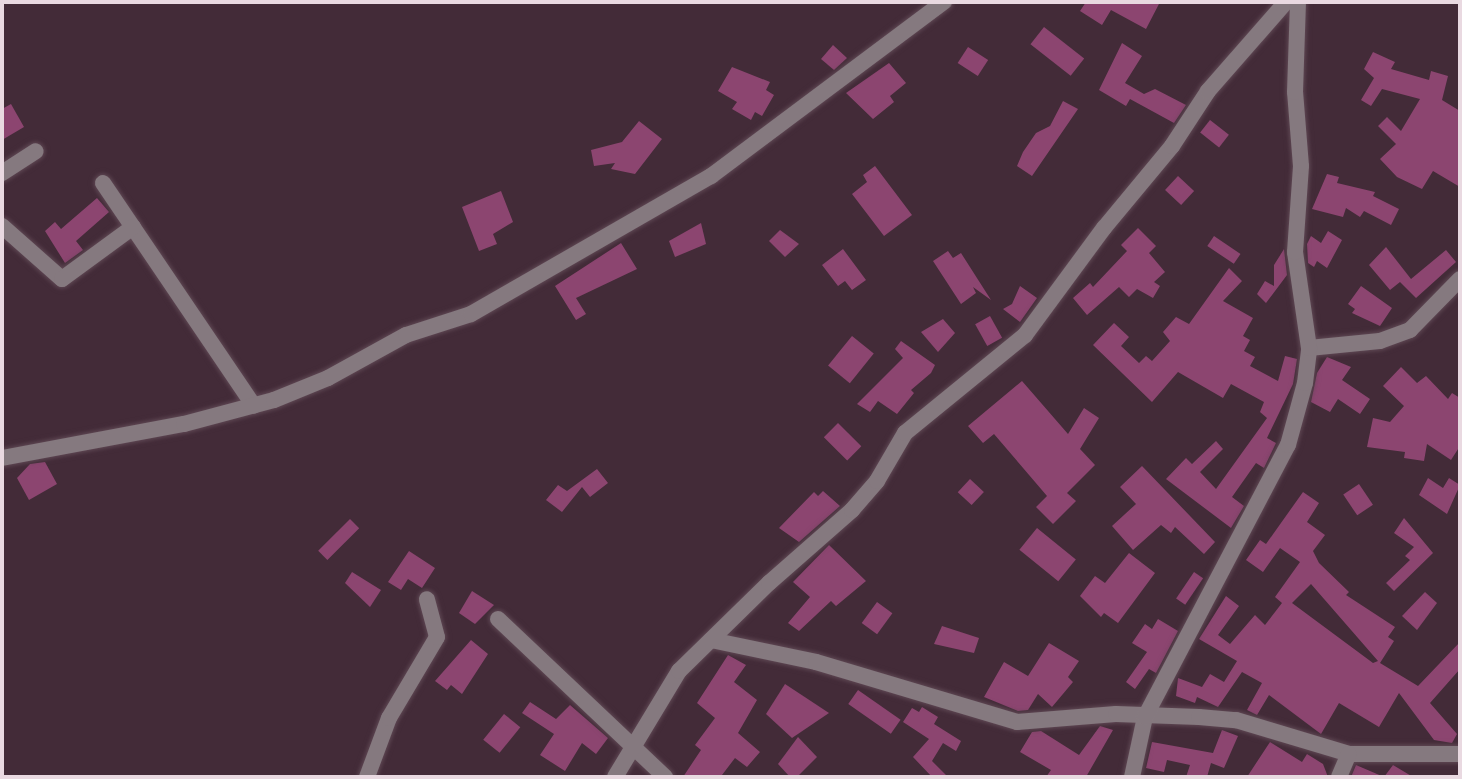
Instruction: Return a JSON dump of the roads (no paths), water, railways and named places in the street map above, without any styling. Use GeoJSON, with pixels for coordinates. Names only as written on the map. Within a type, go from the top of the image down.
{"type":"FeatureCollection","features":[{"type":"Feature","properties":{"kind":"street"},"geometry":{"type":"LineString","coordinates":[[2,458],[254,406],[328,378],[406,335],[471,314],[711,176],[944,2]]}},
{"type":"Feature","properties":{"kind":"street"},"geometry":{"type":"LineString","coordinates":[[615,777],[679,671],[852,510],[877,481],[905,433],[1025,335],[1104,228],[1172,146],[1208,91],[1286,2]]}},
{"type":"Feature","properties":{"kind":"street"},"geometry":{"type":"LineString","coordinates":[[1132,777],[1145,717],[1288,445],[1309,348],[1295,252],[1301,166],[1295,92],[1298,2]]}},
{"type":"Feature","properties":{"kind":"street"},"geometry":{"type":"LineString","coordinates":[[2,173],[36,151]]}},
{"type":"Feature","properties":{"kind":"street"},"geometry":{"type":"LineString","coordinates":[[103,183],[254,406]]}},
{"type":"Feature","properties":{"kind":"street"},"geometry":{"type":"LineString","coordinates":[[2,226],[62,279],[133,227]]}},
{"type":"Feature","properties":{"kind":"street"},"geometry":{"type":"LineString","coordinates":[[1309,348],[1380,341],[1410,330],[1460,279]]}},
{"type":"Feature","properties":{"kind":"street"},"geometry":{"type":"LineString","coordinates":[[367,777],[389,718],[437,637],[427,599]]}},
{"type":"Feature","properties":{"kind":"street"},"geometry":{"type":"LineString","coordinates":[[498,619],[634,744],[665,777]]}},
{"type":"Feature","properties":{"kind":"street"},"geometry":{"type":"LineString","coordinates":[[711,640],[816,662],[1017,722],[1116,714],[1236,720],[1349,754],[1460,754]]}},
{"type":"Feature","properties":{"kind":"street"},"geometry":{"type":"LineString","coordinates":[[1339,777],[1349,754]]}}]}
